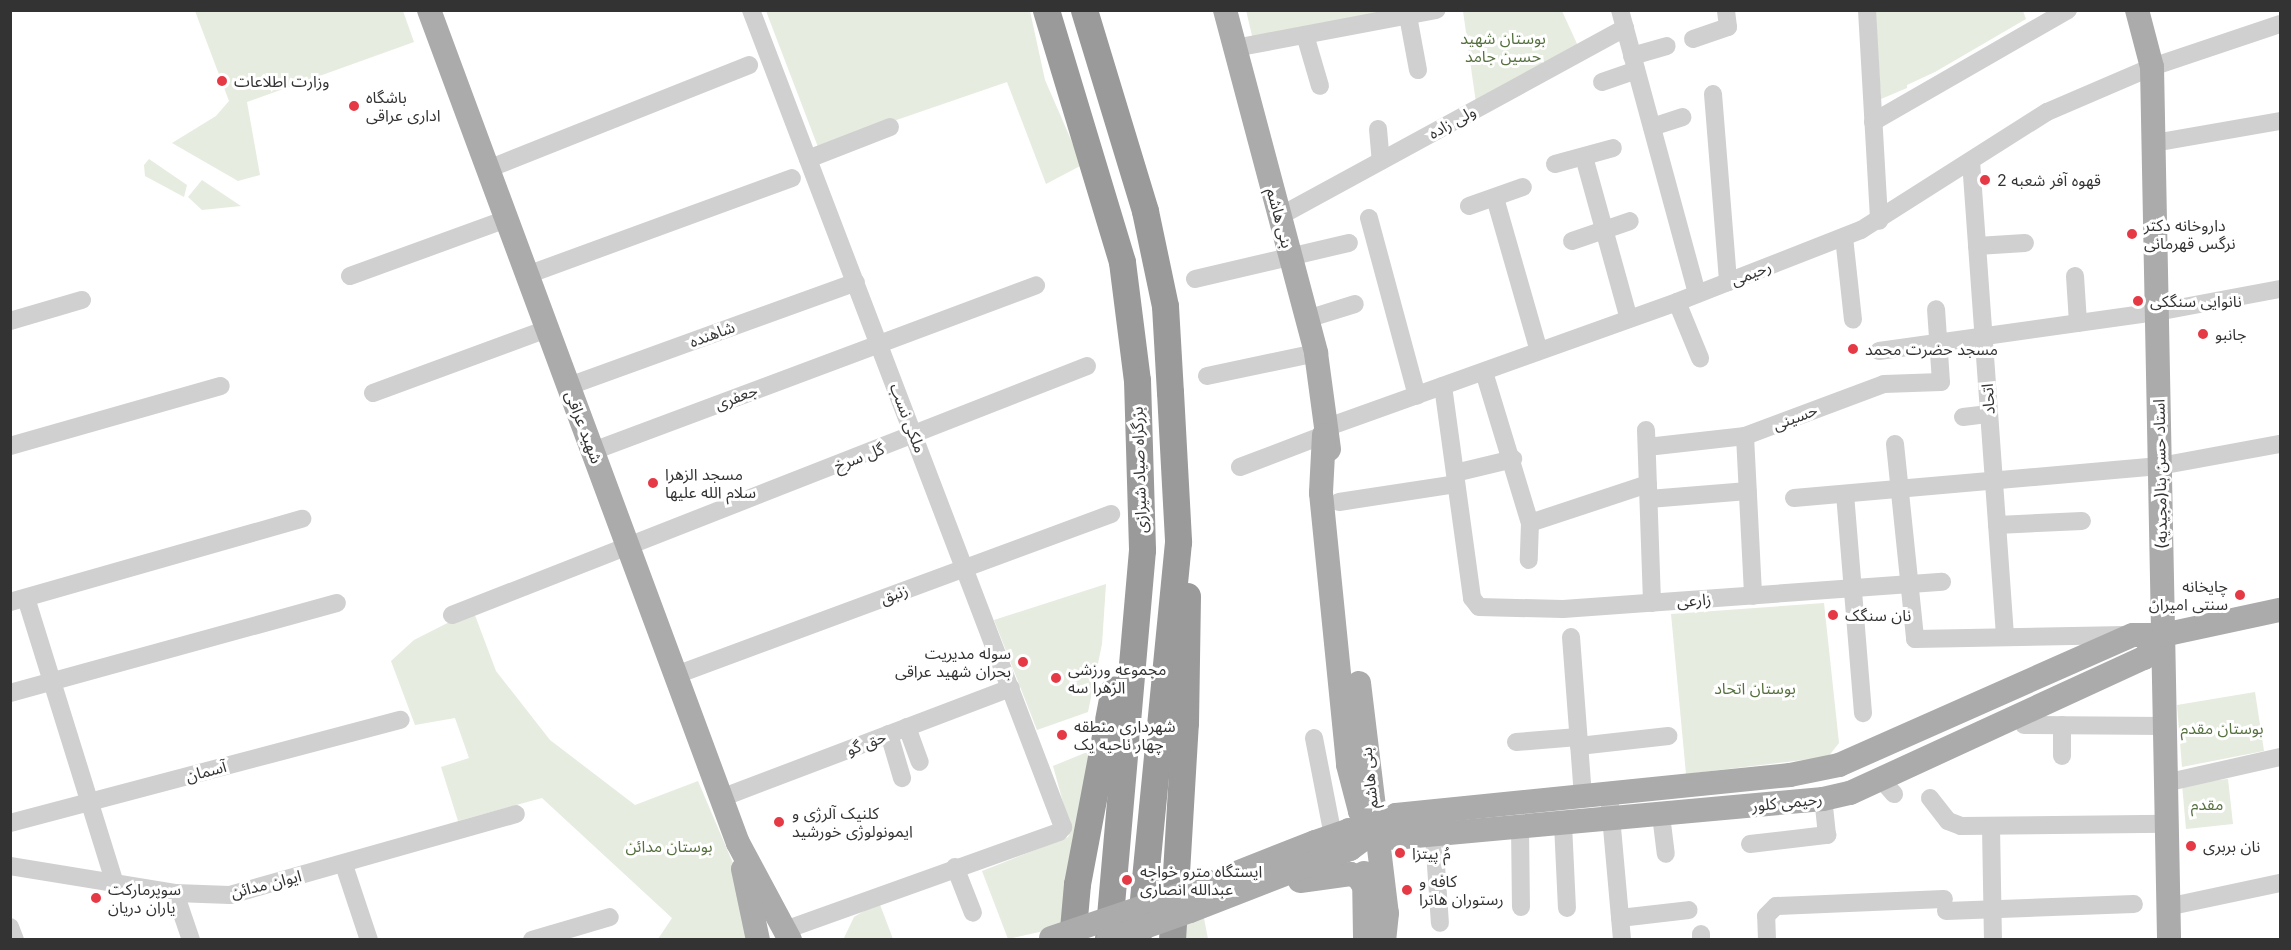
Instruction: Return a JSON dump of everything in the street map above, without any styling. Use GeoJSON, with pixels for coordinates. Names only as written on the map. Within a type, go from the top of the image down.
{"type":"FeatureCollection","features":[{"type":"Feature","properties":{"kind":"highway","name":"بزرگراه صیاد شیرازی"},"geometry":{"type":"LineString","coordinates":[[1046,10],[1124,272],[1137,380],[1142,550],[1108,939]]}},
{"type":"Feature","properties":{"kind":"highway","name":"بزرگراه صیاد شیرازی"},"geometry":{"type":"LineString","coordinates":[[1084,10],[1144,211],[1165,306],[1178,542],[1139,939]]}},
{"type":"Feature","properties":{"kind":"highway"},"geometry":{"type":"LineString","coordinates":[[1172,939],[1187,638],[1187,598],[1178,542]]}},
{"type":"Feature","properties":{"kind":"highway"},"geometry":{"type":"LineString","coordinates":[[1057,939],[1081,865],[1142,550]]}},
{"type":"Feature","properties":{"kind":"main road","name":"شهید عراقی"},"geometry":{"type":"LineString","coordinates":[[429,10],[630,546],[738,843],[788,935]]}},
{"type":"Feature","properties":{"kind":"main road","name":"بنی هاشم"},"geometry":{"type":"LineString","coordinates":[[1225,10],[1316,353],[1324,431],[1339,502],[1374,829]]}},
{"type":"Feature","properties":{"kind":"main road","name":"استاد حسن بنا(مجیدیه)"},"geometry":{"type":"LineString","coordinates":[[2137,10],[2152,67],[2169,939]]}},
{"type":"Feature","properties":{"kind":"main road","name":"بنی هاشم"},"geometry":{"type":"LineString","coordinates":[[1324,431],[1321,493],[1348,765],[1360,811],[1374,829]]}},
{"type":"Feature","properties":{"kind":"main road"},"geometry":{"type":"LineString","coordinates":[[1234,895],[1350,849],[1374,829],[1396,815],[1790,775],[1839,765],[2133,635],[2163,635],[2280,610]]}},
{"type":"Feature","properties":{"kind":"main road","name":"رحیمی کلور"},"geometry":{"type":"LineString","coordinates":[[1374,829],[1395,838],[1434,836],[1823,799],[1887,787],[2144,658],[2163,635]]}},
{"type":"Feature","properties":{"kind":"main road"},"geometry":{"type":"LineString","coordinates":[[1867,754],[1887,787]]}},
{"type":"Feature","properties":{"kind":"main road"},"geometry":{"type":"LineString","coordinates":[[1108,939],[1333,836],[1374,829]]}},
{"type":"Feature","properties":{"kind":"main road"},"geometry":{"type":"LineString","coordinates":[[1365,939],[1366,889],[1361,858],[1374,829]]}},
{"type":"Feature","properties":{"kind":"main road"},"geometry":{"type":"LineString","coordinates":[[1374,829],[1381,850],[1387,913],[1386,939]]}},
{"type":"Feature","properties":{"kind":"main road","name":"شهید عراقی"},"geometry":{"type":"LineString","coordinates":[[738,843],[757,939]]}},
{"type":"Feature","properties":{"kind":"main road"},"geometry":{"type":"LineString","coordinates":[[1057,939],[1190,901],[1234,895],[1339,873],[1358,877],[1366,889]]}},
{"type":"Feature","properties":{"kind":"street","name":"ملکی نسب"},"geometry":{"type":"LineString","coordinates":[[751,10],[1063,827],[1059,832],[956,867]]}},
{"type":"Feature","properties":{"kind":"street"},"geometry":{"type":"LineString","coordinates":[[1235,48],[1436,10]]}},
{"type":"Feature","properties":{"kind":"street"},"geometry":{"type":"LineString","coordinates":[[1693,39],[1728,27],[1726,10]]}},
{"type":"Feature","properties":{"kind":"street"},"geometry":{"type":"LineString","coordinates":[[1867,10],[1879,221]]}},
{"type":"Feature","properties":{"kind":"street"},"geometry":{"type":"LineString","coordinates":[[1873,122],[2068,10]]}},
{"type":"Feature","properties":{"kind":"street"},"geometry":{"type":"LineString","coordinates":[[1408,16],[1418,70]]}},
{"type":"Feature","properties":{"kind":"street"},"geometry":{"type":"LineString","coordinates":[[1625,16],[1634,63],[1697,294]]}},
{"type":"Feature","properties":{"kind":"street","name":"ولی زاده"},"geometry":{"type":"LineString","coordinates":[[1280,216],[1381,161],[1625,16]]}},
{"type":"Feature","properties":{"kind":"street","name":"رحیمی"},"geometry":{"type":"LineString","coordinates":[[1240,467],[1324,431],[1677,302],[1844,237],[1879,221],[2034,118],[2152,67],[2280,24]]}},
{"type":"Feature","properties":{"kind":"street"},"geometry":{"type":"LineString","coordinates":[[1305,35],[1320,86]]}},
{"type":"Feature","properties":{"kind":"street"},"geometry":{"type":"LineString","coordinates":[[1602,82],[1666,46]]}},
{"type":"Feature","properties":{"kind":"street"},"geometry":{"type":"LineString","coordinates":[[488,169],[749,65]]}},
{"type":"Feature","properties":{"kind":"street"},"geometry":{"type":"LineString","coordinates":[[1713,94],[1728,282]]}},
{"type":"Feature","properties":{"kind":"street"},"geometry":{"type":"LineString","coordinates":[[1652,127],[1682,117]]}},
{"type":"Feature","properties":{"kind":"street"},"geometry":{"type":"LineString","coordinates":[[2154,143],[2280,121]]}},
{"type":"Feature","properties":{"kind":"street"},"geometry":{"type":"LineString","coordinates":[[808,159],[890,127]]}},
{"type":"Feature","properties":{"kind":"street"},"geometry":{"type":"LineString","coordinates":[[1378,129],[1381,161]]}},
{"type":"Feature","properties":{"kind":"street"},"geometry":{"type":"LineString","coordinates":[[1555,164],[1612,148]]}},
{"type":"Feature","properties":{"kind":"street"},"geometry":{"type":"LineString","coordinates":[[1584,157],[1629,319]]}},
{"type":"Feature","properties":{"kind":"street","name":"اتحاد"},"geometry":{"type":"LineString","coordinates":[[1971,161],[2005,637]]}},
{"type":"Feature","properties":{"kind":"street"},"geometry":{"type":"LineString","coordinates":[[527,275],[792,178]]}},
{"type":"Feature","properties":{"kind":"street"},"geometry":{"type":"LineString","coordinates":[[1469,206],[1524,187]]}},
{"type":"Feature","properties":{"kind":"street"},"geometry":{"type":"LineString","coordinates":[[1495,198],[1539,351]]}},
{"type":"Feature","properties":{"kind":"street"},"geometry":{"type":"LineString","coordinates":[[1369,218],[1417,396]]}},
{"type":"Feature","properties":{"kind":"street"},"geometry":{"type":"LineString","coordinates":[[350,276],[507,219]]}},
{"type":"Feature","properties":{"kind":"street"},"geometry":{"type":"LineString","coordinates":[[1572,241],[1630,221]]}},
{"type":"Feature","properties":{"kind":"street"},"geometry":{"type":"LineString","coordinates":[[1844,237],[1853,320]]}},
{"type":"Feature","properties":{"kind":"street"},"geometry":{"type":"LineString","coordinates":[[1195,279],[1348,243]]}},
{"type":"Feature","properties":{"kind":"street"},"geometry":{"type":"LineString","coordinates":[[1977,246],[2025,243]]}},
{"type":"Feature","properties":{"kind":"street"},"geometry":{"type":"LineString","coordinates":[[2075,276],[2078,322]]}},
{"type":"Feature","properties":{"kind":"street","name":"شاهنده"},"geometry":{"type":"LineString","coordinates":[[569,386],[856,282]]}},
{"type":"Feature","properties":{"kind":"street","name":"جعفری"},"geometry":{"type":"LineString","coordinates":[[593,451],[1036,285]]}},
{"type":"Feature","properties":{"kind":"street"},"geometry":{"type":"LineString","coordinates":[[1879,351],[2157,312],[2280,289]]}},
{"type":"Feature","properties":{"kind":"street"},"geometry":{"type":"LineString","coordinates":[[10,321],[82,300]]}},
{"type":"Feature","properties":{"kind":"street"},"geometry":{"type":"LineString","coordinates":[[1677,302],[1700,358]]}},
{"type":"Feature","properties":{"kind":"street"},"geometry":{"type":"LineString","coordinates":[[1307,319],[1355,304]]}},
{"type":"Feature","properties":{"kind":"street"},"geometry":{"type":"LineString","coordinates":[[1936,309],[1938,343]]}},
{"type":"Feature","properties":{"kind":"street"},"geometry":{"type":"LineString","coordinates":[[373,393],[548,329]]}},
{"type":"Feature","properties":{"kind":"street","name":"حسینی"},"geometry":{"type":"LineString","coordinates":[[1648,492],[1647,438],[1745,436],[1884,384],[1941,382],[1938,343]]}},
{"type":"Feature","properties":{"kind":"street"},"geometry":{"type":"LineString","coordinates":[[1207,376],[1316,353]]}},
{"type":"Feature","properties":{"kind":"street","name":"گل سرخ"},"geometry":{"type":"LineString","coordinates":[[452,615],[1087,366]]}},
{"type":"Feature","properties":{"kind":"street"},"geometry":{"type":"LineString","coordinates":[[1484,372],[1513,459],[1530,523],[1529,560]]}},
{"type":"Feature","properties":{"kind":"street"},"geometry":{"type":"LineString","coordinates":[[10,446],[221,386]]}},
{"type":"Feature","properties":{"kind":"street"},"geometry":{"type":"LineString","coordinates":[[1443,386],[1455,478]]}},
{"type":"Feature","properties":{"kind":"street"},"geometry":{"type":"LineString","coordinates":[[1963,417],[1989,414]]}},
{"type":"Feature","properties":{"kind":"street"},"geometry":{"type":"LineString","coordinates":[[1745,436],[1753,596]]}},
{"type":"Feature","properties":{"kind":"street"},"geometry":{"type":"LineString","coordinates":[[1895,444],[1915,639],[2133,635]]}},
{"type":"Feature","properties":{"kind":"street"},"geometry":{"type":"LineString","coordinates":[[1794,498],[2160,466],[2280,444]]}},
{"type":"Feature","properties":{"kind":"street"},"geometry":{"type":"LineString","coordinates":[[1339,502],[1455,478],[1513,459]]}},
{"type":"Feature","properties":{"kind":"street","name":"زارعی"},"geometry":{"type":"LineString","coordinates":[[1455,478],[1472,598],[1479,607],[1563,609],[1942,582]]}},
{"type":"Feature","properties":{"kind":"street"},"geometry":{"type":"LineString","coordinates":[[1530,523],[1648,492],[1748,491]]}},
{"type":"Feature","properties":{"kind":"street"},"geometry":{"type":"LineString","coordinates":[[1648,492],[1653,603]]}},
{"type":"Feature","properties":{"kind":"street"},"geometry":{"type":"LineString","coordinates":[[1845,494],[1863,713]]}},
{"type":"Feature","properties":{"kind":"street","name":"زنبق"},"geometry":{"type":"LineString","coordinates":[[676,675],[1111,514]]}},
{"type":"Feature","properties":{"kind":"street"},"geometry":{"type":"LineString","coordinates":[[115,883],[52,682],[18,600],[302,519]]}},
{"type":"Feature","properties":{"kind":"street"},"geometry":{"type":"LineString","coordinates":[[1997,525],[2082,521]]}},
{"type":"Feature","properties":{"kind":"street"},"geometry":{"type":"LineString","coordinates":[[10,693],[337,603]]}},
{"type":"Feature","properties":{"kind":"street"},"geometry":{"type":"LineString","coordinates":[[1571,637],[1582,797]]}},
{"type":"Feature","properties":{"kind":"street","name":"حق گو"},"geometry":{"type":"LineString","coordinates":[[721,798],[1011,688]]}},
{"type":"Feature","properties":{"kind":"street","name":"آسمان"},"geometry":{"type":"LineString","coordinates":[[10,823],[401,720]]}},
{"type":"Feature","properties":{"kind":"street"},"geometry":{"type":"LineString","coordinates":[[2062,725],[2062,756]]}},
{"type":"Feature","properties":{"kind":"street"},"geometry":{"type":"LineString","coordinates":[[2024,726],[2165,726]]}},
{"type":"Feature","properties":{"kind":"street"},"geometry":{"type":"LineString","coordinates":[[907,727],[920,762]]}},
{"type":"Feature","properties":{"kind":"street"},"geometry":{"type":"LineString","coordinates":[[889,734],[902,778]]}},
{"type":"Feature","properties":{"kind":"street"},"geometry":{"type":"LineString","coordinates":[[1516,742],[1578,742],[1668,736]]}},
{"type":"Feature","properties":{"kind":"street"},"geometry":{"type":"LineString","coordinates":[[1314,738],[1333,836]]}},
{"type":"Feature","properties":{"kind":"street"},"geometry":{"type":"LineString","coordinates":[[2165,783],[2280,758]]}},
{"type":"Feature","properties":{"kind":"street"},"geometry":{"type":"LineString","coordinates":[[1609,794],[1622,939]]}},
{"type":"Feature","properties":{"kind":"street"},"geometry":{"type":"LineString","coordinates":[[1930,798],[1948,821],[1961,826],[1991,828],[2166,824]]}},
{"type":"Feature","properties":{"kind":"street"},"geometry":{"type":"LineString","coordinates":[[1750,844],[1827,835],[1823,799]]}},
{"type":"Feature","properties":{"kind":"street","name":"ایوان مدائن"},"geometry":{"type":"LineString","coordinates":[[10,866],[175,893],[230,895],[344,865],[516,814]]}},
{"type":"Feature","properties":{"kind":"street"},"geometry":{"type":"LineString","coordinates":[[1662,815],[1666,854]]}},
{"type":"Feature","properties":{"kind":"street"},"geometry":{"type":"LineString","coordinates":[[1563,824],[1567,908]]}},
{"type":"Feature","properties":{"kind":"street"},"geometry":{"type":"LineString","coordinates":[[1520,827],[1521,906]]}},
{"type":"Feature","properties":{"kind":"street"},"geometry":{"type":"LineString","coordinates":[[1991,828],[1993,939]]}},
{"type":"Feature","properties":{"kind":"street"},"geometry":{"type":"LineString","coordinates":[[1434,836],[1440,922]]}},
{"type":"Feature","properties":{"kind":"street"},"geometry":{"type":"LineString","coordinates":[[344,865],[369,939]]}},
{"type":"Feature","properties":{"kind":"street"},"geometry":{"type":"LineString","coordinates":[[788,935],[956,867],[973,913]]}},
{"type":"Feature","properties":{"kind":"street"},"geometry":{"type":"LineString","coordinates":[[2168,907],[2280,883]]}},
{"type":"Feature","properties":{"kind":"street"},"geometry":{"type":"LineString","coordinates":[[175,893],[191,939]]}},
{"type":"Feature","properties":{"kind":"street"},"geometry":{"type":"LineString","coordinates":[[1767,939],[1766,916],[1776,906],[1945,905],[1993,910],[2134,904]]}},
{"type":"Feature","properties":{"kind":"street"},"geometry":{"type":"LineString","coordinates":[[1620,918],[1689,910]]}},
{"type":"Feature","properties":{"kind":"street"},"geometry":{"type":"LineString","coordinates":[[532,939],[610,917]]}},
{"type":"Feature","properties":{"kind":"street"},"geometry":{"type":"LineString","coordinates":[[10,927],[15,939]]}},
{"type":"Feature","properties":{"kind":"green space"},"geometry":{"type":"Polygon","coordinates":[[[1246,10],[1409,11],[1253,40],[1246,10]]]}},
{"type":"Feature","properties":{"kind":"green space"},"geometry":{"type":"Polygon","coordinates":[[[195,11],[403,11],[414,42],[247,102],[260,175],[238,181],[172,143],[216,116],[229,101],[195,11]]]}},
{"type":"Feature","properties":{"kind":"green space"},"geometry":{"type":"Polygon","coordinates":[[[766,11],[1030,11],[1045,80],[1082,165],[1046,184],[1007,82],[818,147],[766,11]]]}},
{"type":"Feature","properties":{"kind":"green space","name":"بوستان شهید حسین جامد"},"geometry":{"type":"Polygon","coordinates":[[[1463,11],[1562,11],[1578,46],[1476,103],[1463,11]]]}},
{"type":"Feature","properties":{"kind":"green space"},"geometry":{"type":"Polygon","coordinates":[[[1875,11],[2023,11],[2026,19],[1935,72],[1907,85],[1907,88],[1881,99],[1875,11]]]}},
{"type":"Feature","properties":{"kind":"green space"},"geometry":{"type":"Polygon","coordinates":[[[149,159],[187,185],[184,197],[145,176],[144,165],[149,159]]]}},
{"type":"Feature","properties":{"kind":"green space"},"geometry":{"type":"Polygon","coordinates":[[[202,180],[241,206],[202,210],[188,197],[202,180]]]}},
{"type":"Feature","properties":{"kind":"green space","name":"مجموعه ورزشی الزهرا سه"},"geometry":{"type":"Polygon","coordinates":[[[1106,584],[1102,644],[1088,712],[1037,730],[994,620],[1106,584]]]}},
{"type":"Feature","properties":{"kind":"green space","name":"بوستان اتحاد"},"geometry":{"type":"Polygon","coordinates":[[[1824,603],[1839,743],[1828,757],[1686,774],[1671,614],[1824,603]]]}},
{"type":"Feature","properties":{"kind":"green space","name":"بوستان مدائن"},"geometry":{"type":"Polygon","coordinates":[[[473,610],[496,671],[550,740],[635,805],[698,781],[741,882],[753,939],[658,939],[672,918],[542,798],[458,821],[441,767],[469,758],[455,718],[415,725],[391,661],[414,640],[473,610]]]}},
{"type":"Feature","properties":{"kind":"green space","name":"بوستان مقدم"},"geometry":{"type":"Polygon","coordinates":[[[2255,692],[2264,751],[2182,767],[2177,705],[2255,692]]]}},
{"type":"Feature","properties":{"kind":"green space"},"geometry":{"type":"Polygon","coordinates":[[[1097,748],[1066,926],[1008,939],[982,871],[1068,837],[1071,831],[1053,766],[1097,748]]]}},
{"type":"Feature","properties":{"kind":"green space","name":"مقدم"},"geometry":{"type":"Polygon","coordinates":[[[2228,779],[2233,824],[2186,829],[2182,784],[2228,779]]]}},
{"type":"Feature","properties":{"kind":"green space"},"geometry":{"type":"Polygon","coordinates":[[[879,902],[893,939],[843,940],[854,917],[879,902]]]}},
{"type":"Feature","properties":{"kind":"green space"},"geometry":{"type":"Polygon","coordinates":[[[1203,913],[1208,939],[1178,939],[1176,923],[1203,913]]]}},
{"type":"Feature","properties":{"kind":"place","name":"وزارت اطلاعات"},"geometry":{"type":"Point","coordinates":[222,81]}},
{"type":"Feature","properties":{"kind":"place","name":"باشگاه اداری عراقی"},"geometry":{"type":"Point","coordinates":[354,106]}},
{"type":"Feature","properties":{"kind":"place","name":"قهوه آفر شعبه 2"},"geometry":{"type":"Point","coordinates":[1985,180]}},
{"type":"Feature","properties":{"kind":"place","name":"داروخانه دکتر نرگس قهرمانی"},"geometry":{"type":"Point","coordinates":[2132,234]}},
{"type":"Feature","properties":{"kind":"place","name":"نانوایی سنگکی"},"geometry":{"type":"Point","coordinates":[2138,301]}},
{"type":"Feature","properties":{"kind":"place","name":"جانبو"},"geometry":{"type":"Point","coordinates":[2203,334]}},
{"type":"Feature","properties":{"kind":"place","name":"مسجد حضرت محمد"},"geometry":{"type":"Point","coordinates":[1853,349]}},
{"type":"Feature","properties":{"kind":"place","name":"مسجد الزهرا سلام الله علیها"},"geometry":{"type":"Point","coordinates":[653,483]}},
{"type":"Feature","properties":{"kind":"place","name":"چایخانه سنتی امیران"},"geometry":{"type":"Point","coordinates":[2240,595]}},
{"type":"Feature","properties":{"kind":"place","name":"نان سنگک"},"geometry":{"type":"Point","coordinates":[1833,615]}},
{"type":"Feature","properties":{"kind":"place","name":"سوله مدیریت بحران شهید عراقی"},"geometry":{"type":"Point","coordinates":[1023,662]}},
{"type":"Feature","properties":{"kind":"place","name":"مجموعه ورزشی الزهرا سه"},"geometry":{"type":"Point","coordinates":[1056,678]}},
{"type":"Feature","properties":{"kind":"place","name":"شهرداری منطقه چهار ناحیه یک"},"geometry":{"type":"Point","coordinates":[1062,735]}},
{"type":"Feature","properties":{"kind":"place","name":"کلنیک آلرژی و ایمونولوژی خورشید"},"geometry":{"type":"Point","coordinates":[779,822]}},
{"type":"Feature","properties":{"kind":"place","name":"نان بربری"},"geometry":{"type":"Point","coordinates":[2191,846]}},
{"type":"Feature","properties":{"kind":"place","name":"مُ پیتزا"},"geometry":{"type":"Point","coordinates":[1400,853]}},
{"type":"Feature","properties":{"kind":"place","name":"ایستگاه مترو خواجه عبدالله انصاری"},"geometry":{"type":"Point","coordinates":[1127,880]}},
{"type":"Feature","properties":{"kind":"place","name":"کافه و رستوران هاترا"},"geometry":{"type":"Point","coordinates":[1407,890]}},
{"type":"Feature","properties":{"kind":"place","name":"سوپرمارکت یاران دریان"},"geometry":{"type":"Point","coordinates":[96,898]}}]}
